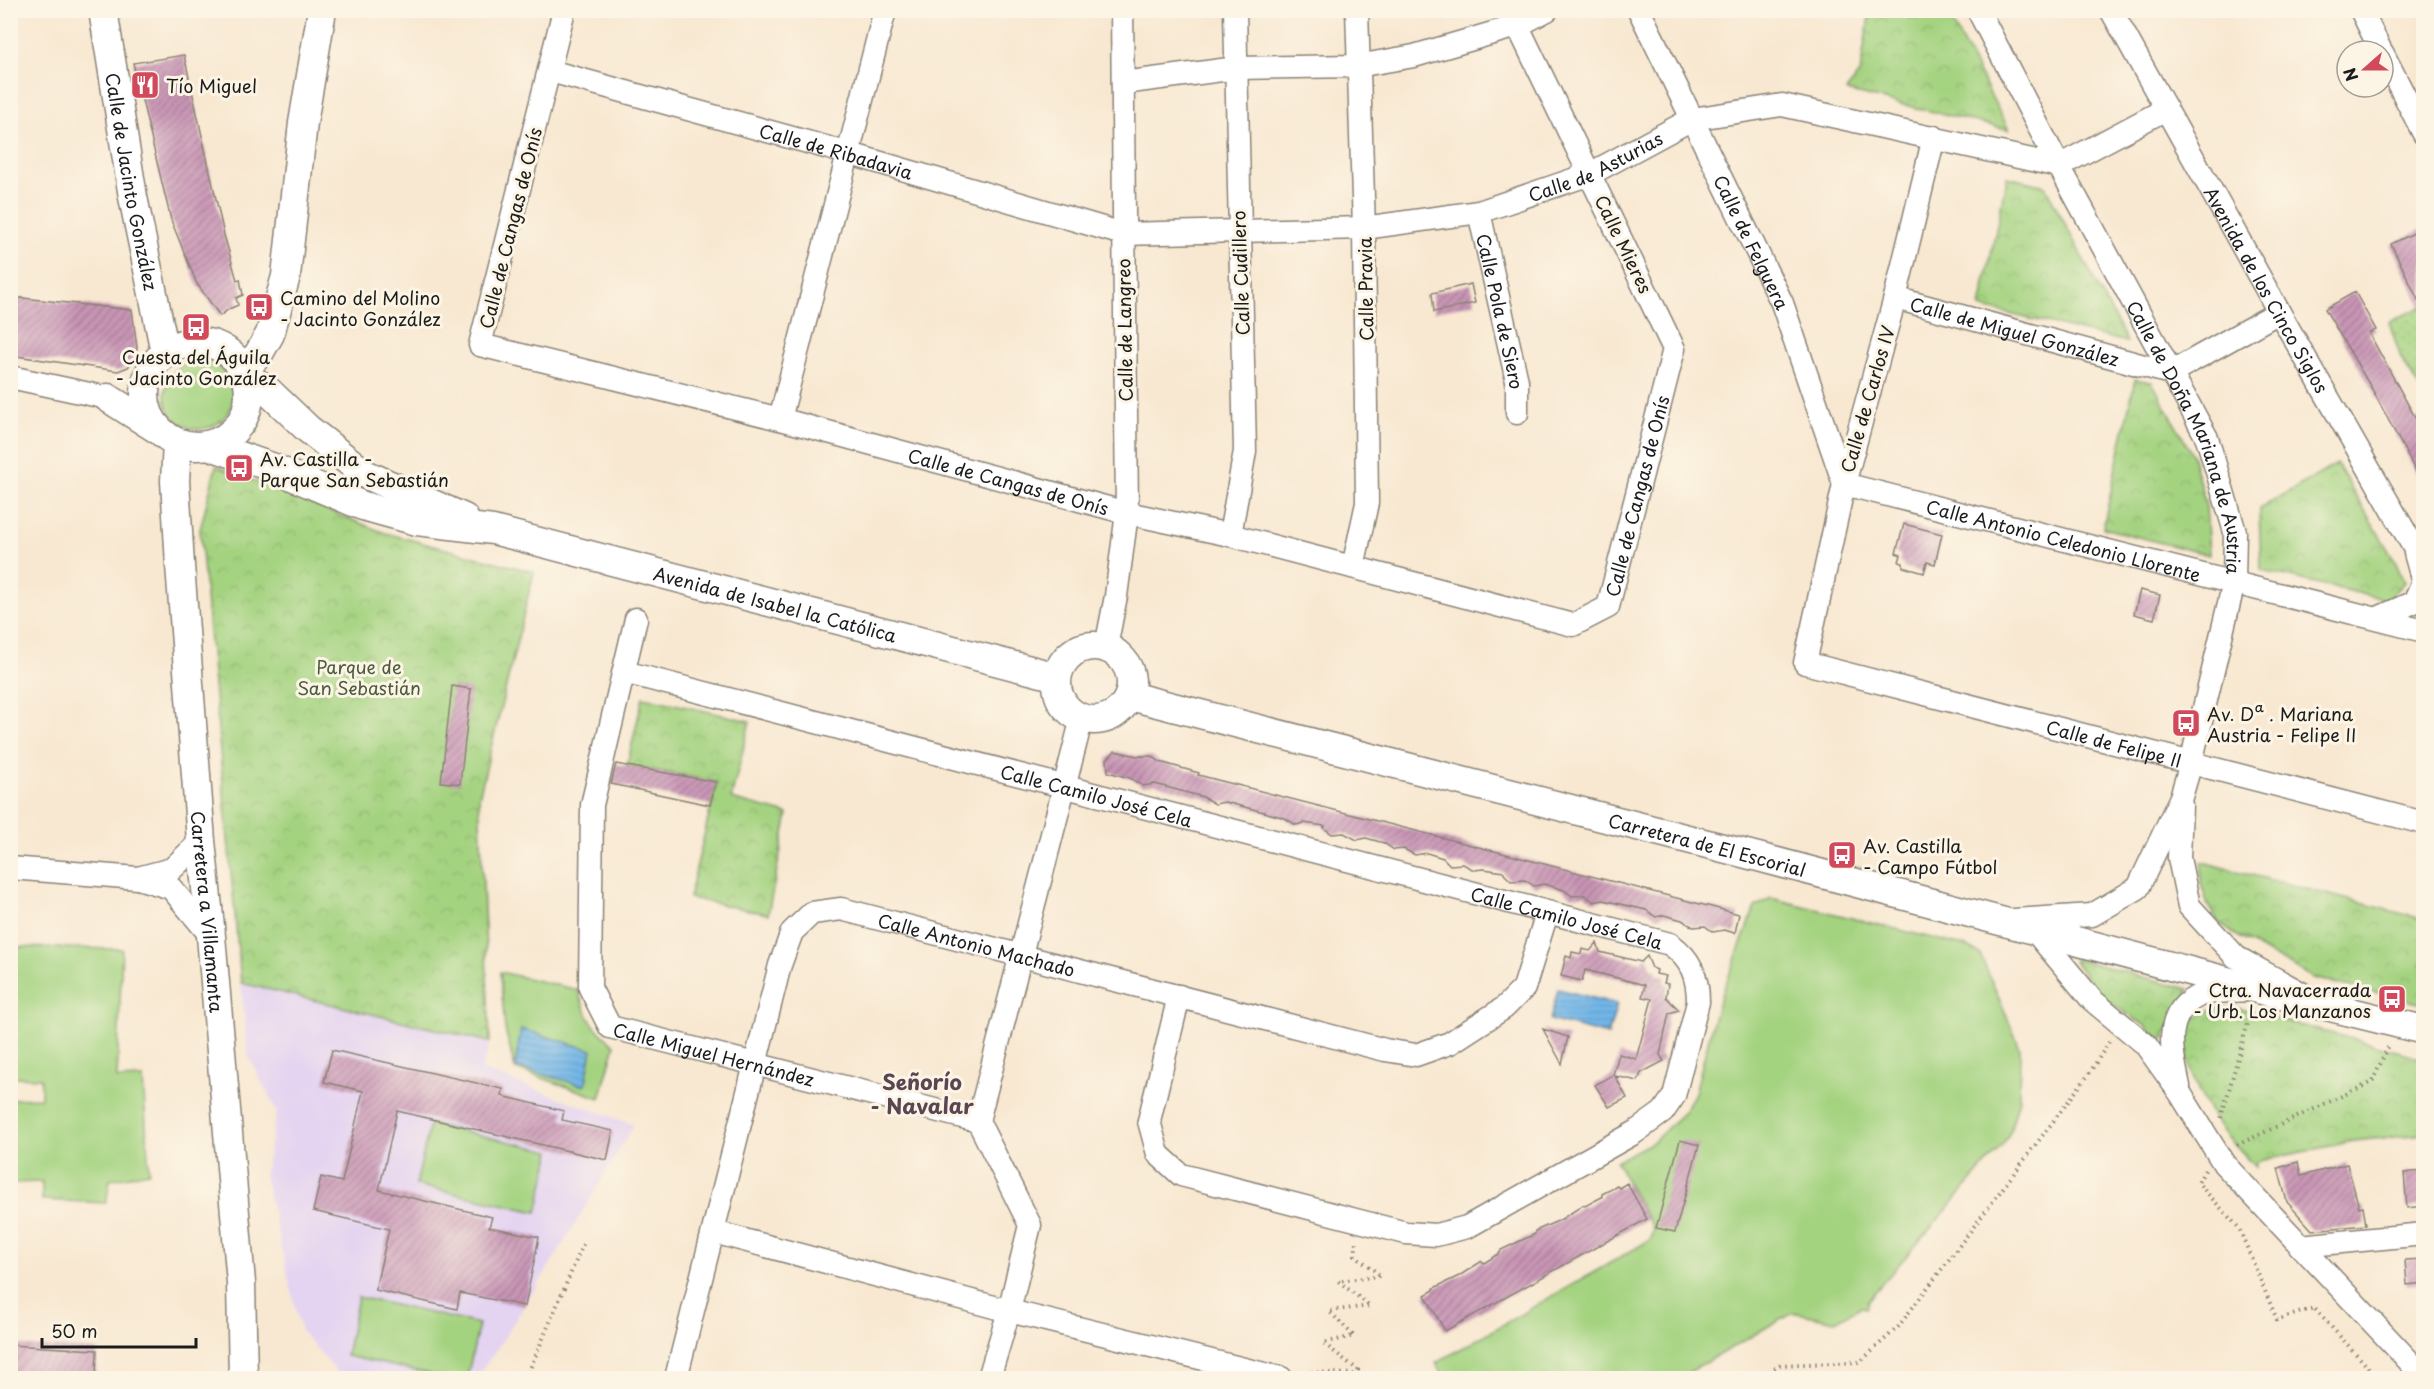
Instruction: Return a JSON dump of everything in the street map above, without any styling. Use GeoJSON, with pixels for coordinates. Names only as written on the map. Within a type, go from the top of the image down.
{"type":"FeatureCollection","features":[{"type":"Feature","properties":{"kind":"street","name":"Calle de Jacinto González"},"geometry":{"type":"LineString","coordinates":[[103,10],[134,197],[165,351]]}},
{"type":"Feature","properties":{"kind":"street"},"geometry":{"type":"LineString","coordinates":[[245,373],[270,334],[286,276],[303,123],[322,10]]}},
{"type":"Feature","properties":{"kind":"street","name":"Calle de Cangas de Onís"},"geometry":{"type":"LineString","coordinates":[[564,10],[480,345],[780,419],[1127,513],[1230,535],[1574,625],[1608,607],[1674,349]]}},
{"type":"Feature","properties":{"kind":"street"},"geometry":{"type":"LineString","coordinates":[[780,419],[885,10]]}},
{"type":"Feature","properties":{"kind":"street","name":"Calle de Langreo"},"geometry":{"type":"LineString","coordinates":[[1106,647],[1116,596],[1127,513],[1122,10]]}},
{"type":"Feature","properties":{"kind":"street","name":"Calle Cudillero"},"geometry":{"type":"LineString","coordinates":[[1230,535],[1245,452],[1238,232],[1235,10]]}},
{"type":"Feature","properties":{"kind":"street","name":"Calle Pravia"},"geometry":{"type":"LineString","coordinates":[[1353,567],[1367,504],[1364,228],[1357,10]]}},
{"type":"Feature","properties":{"kind":"street"},"geometry":{"type":"LineString","coordinates":[[1123,83],[1237,68],[1357,66],[1414,56],[1514,18],[1547,10]]}},
{"type":"Feature","properties":{"kind":"street","name":"Calle de Felguera"},"geometry":{"type":"LineString","coordinates":[[1639,10],[1782,303],[1844,484]]}},
{"type":"Feature","properties":{"kind":"street","name":"Calle de Doña Mariana de Austria"},"geometry":{"type":"LineString","coordinates":[[1978,10],[2059,166],[2207,438],[2235,532],[2234,582],[2191,763],[2181,797],[2138,888],[2092,915],[2001,921]]}},
{"type":"Feature","properties":{"kind":"street","name":"Avenida de los Cinco Siglos"},"geometry":{"type":"LineString","coordinates":[[2111,10],[2278,312],[2419,558],[2423,582],[2414,602],[2378,618]]}},
{"type":"Feature","properties":{"kind":"street"},"geometry":{"type":"LineString","coordinates":[[2361,10],[2376,39]]}},
{"type":"Feature","properties":{"kind":"street","name":"Calle Mieres"},"geometry":{"type":"LineString","coordinates":[[1514,18],[1674,349]]}},
{"type":"Feature","properties":{"kind":"street","name":"Calle de Ribadavia"},"geometry":{"type":"LineString","coordinates":[[550,71],[847,153],[1123,234]]}},
{"type":"Feature","properties":{"kind":"street"},"geometry":{"type":"LineString","coordinates":[[2395,77],[2424,134]]}},
{"type":"Feature","properties":{"kind":"street","name":"Calle de Asturias"},"geometry":{"type":"LineString","coordinates":[[1123,234],[1364,228],[1479,212],[1590,174],[1692,119],[1782,105],[2059,166]]}},
{"type":"Feature","properties":{"kind":"street"},"geometry":{"type":"LineString","coordinates":[[2059,166],[2166,109]]}},
{"type":"Feature","properties":{"kind":"street","name":"Calle de Carlos IV"},"geometry":{"type":"LineString","coordinates":[[1805,663],[1844,484],[1895,298],[1934,137]]}},
{"type":"Feature","properties":{"kind":"street","name":"Calle Pola de Siero"},"geometry":{"type":"LineString","coordinates":[[1479,212],[1517,381],[1517,413]]}},
{"type":"Feature","properties":{"kind":"street","name":"Calle de Miguel González"},"geometry":{"type":"LineString","coordinates":[[1895,298],[2170,373]]}},
{"type":"Feature","properties":{"kind":"street"},"geometry":{"type":"LineString","coordinates":[[2170,373],[2278,312]]}},
{"type":"Feature","properties":{"kind":"street"},"geometry":{"type":"LineString","coordinates":[[10,377],[108,398],[169,437],[193,446],[208,445],[225,439],[238,427],[247,412],[250,394],[245,373],[236,358],[224,349],[211,343],[183,342],[165,351],[153,364],[146,381],[145,399],[150,418],[169,437]]}},
{"type":"Feature","properties":{"kind":"street","name":"Avenida de Isabel la Católica"},"geometry":{"type":"LineString","coordinates":[[245,373],[268,391],[308,429],[365,474],[493,531]]}},
{"type":"Feature","properties":{"kind":"street"},"geometry":{"type":"LineString","coordinates":[[108,398],[146,381]]}},
{"type":"Feature","properties":{"kind":"street","name":"Carretera a Villamanta"},"geometry":{"type":"LineString","coordinates":[[169,437],[175,481],[201,841],[212,936],[240,1283],[243,1378]]}},
{"type":"Feature","properties":{"kind":"street","name":"Avenida de Isabel la Católica"},"geometry":{"type":"LineString","coordinates":[[208,445],[271,466],[363,506],[417,521],[493,531],[1058,677]]}},
{"type":"Feature","properties":{"kind":"street","name":"Calle Antonio Celedonio Llorente"},"geometry":{"type":"LineString","coordinates":[[1844,484],[2424,631]]}},
{"type":"Feature","properties":{"kind":"street","name":"Calle Miguel Hernández"},"geometry":{"type":"LineString","coordinates":[[636,619],[592,805],[590,988],[610,1027],[978,1121]]}},
{"type":"Feature","properties":{"kind":"street"},"geometry":{"type":"LineString","coordinates":[[1093,645],[1106,647],[1119,654],[1128,666],[1132,681],[1130,696],[1116,714],[1105,719],[1082,718],[1071,712],[1062,702],[1058,690],[1058,677],[1062,665],[1080,648],[1093,645]]}},
{"type":"Feature","properties":{"kind":"street","name":"Calle de Felipe II"},"geometry":{"type":"LineString","coordinates":[[1805,663],[2424,823]]}},
{"type":"Feature","properties":{"kind":"street","name":"Calle Camilo José Cela"},"geometry":{"type":"LineString","coordinates":[[624,672],[1670,944],[1689,962],[1697,978],[1698,1002],[1674,1096],[1662,1112],[1634,1133],[1467,1227],[1436,1235],[1406,1233],[1181,1176],[1158,1154],[1149,1121],[1179,996]]}},
{"type":"Feature","properties":{"kind":"street","name":"Carretera de El Escorial"},"geometry":{"type":"LineString","coordinates":[[1130,696],[2424,1030]]}},
{"type":"Feature","properties":{"kind":"street"},"geometry":{"type":"LineString","coordinates":[[989,1378],[1009,1311],[1030,1225],[978,1121],[1082,718]]}},
{"type":"Feature","properties":{"kind":"street"},"geometry":{"type":"LineString","coordinates":[[2181,797],[2179,858],[2189,906],[2236,957],[2315,1001]]}},
{"type":"Feature","properties":{"kind":"street"},"geometry":{"type":"LineString","coordinates":[[138,878],[172,869],[201,841]]}},
{"type":"Feature","properties":{"kind":"street"},"geometry":{"type":"LineString","coordinates":[[10,868],[138,878],[171,888],[212,936]]}},
{"type":"Feature","properties":{"kind":"street","name":"Calle Antonio Machado"},"geometry":{"type":"LineString","coordinates":[[676,1378],[780,965],[792,932],[812,913],[841,909],[1385,1050],[1416,1054],[1450,1043],[1504,1008],[1524,988],[1547,913]]}},
{"type":"Feature","properties":{"kind":"street"},"geometry":{"type":"LineString","coordinates":[[2034,930],[2092,1000],[2145,1044],[2180,1093],[2224,1164],[2424,1377]]}},
{"type":"Feature","properties":{"kind":"street"},"geometry":{"type":"LineString","coordinates":[[2180,1093],[2170,1042],[2178,1012],[2200,995],[2257,988]]}},
{"type":"Feature","properties":{"kind":"street"},"geometry":{"type":"LineString","coordinates":[[714,1232],[1009,1311],[1281,1378]]}},
{"type":"Feature","properties":{"kind":"street"},"geometry":{"type":"LineString","coordinates":[[2301,1246],[2424,1234]]}},
{"type":"Feature","properties":{"kind":"path"},"geometry":{"type":"LineString","coordinates":[[1759,1378],[1780,1365],[1860,1362],[1898,1327],[2089,1074],[2120,1023]]}},
{"type":"Feature","properties":{"kind":"path"},"geometry":{"type":"LineString","coordinates":[[2228,1149],[2372,1082],[2391,1041]]}},
{"type":"Feature","properties":{"kind":"path"},"geometry":{"type":"LineString","coordinates":[[1300,1378],[1309,1372],[1354,1374],[1358,1370],[1323,1343],[1354,1336],[1329,1311],[1370,1306],[1338,1281],[1380,1276],[1356,1255],[1359,1222]]}},
{"type":"Feature","properties":{"kind":"path"},"geometry":{"type":"LineString","coordinates":[[526,1378],[584,1242]]}},
{"type":"Feature","properties":{"kind":"shaded area"},"geometry":{"type":"Polygon","coordinates":[[[241,983],[490,1042],[482,1070],[634,1125],[567,1238],[476,1378],[342,1378],[301,1331],[264,1175],[277,1112],[248,1055],[241,983]]]}},
{"type":"Feature","properties":{"kind":"green space"},"geometry":{"type":"Polygon","coordinates":[[[1870,11],[1946,11],[2009,130],[1846,91],[1860,73],[1870,11]]]}},
{"type":"Feature","properties":{"kind":"green space"},"geometry":{"type":"Polygon","coordinates":[[[2007,177],[2045,186],[2127,342],[1980,307],[2007,177]]]}},
{"type":"Feature","properties":{"kind":"green space"},"geometry":{"type":"Polygon","coordinates":[[[2423,306],[2423,394],[2401,358],[2389,322],[2423,306]]]}},
{"type":"Feature","properties":{"kind":"green space"},"geometry":{"type":"Polygon","coordinates":[[[199,361],[212,364],[223,371],[230,382],[233,395],[230,408],[223,419],[212,426],[199,429],[186,426],[175,419],[168,408],[165,395],[168,382],[175,371],[186,364],[199,361]]]}},
{"type":"Feature","properties":{"kind":"green space"},"geometry":{"type":"Polygon","coordinates":[[[2135,379],[2152,382],[2192,454],[2206,506],[2209,555],[2103,528],[2135,379]]]}},
{"type":"Feature","properties":{"kind":"green space"},"geometry":{"type":"Polygon","coordinates":[[[2337,464],[2396,563],[2404,582],[2387,600],[2261,570],[2259,509],[2337,464]]]}},
{"type":"Feature","properties":{"kind":"green space","name":"Parque de San Sebastián"},"geometry":{"type":"Polygon","coordinates":[[[216,466],[385,533],[534,572],[479,797],[490,1042],[241,983],[200,530],[216,466]]]}},
{"type":"Feature","properties":{"kind":"green space"},"geometry":{"type":"Polygon","coordinates":[[[643,697],[750,721],[731,799],[788,814],[768,914],[689,898],[717,782],[627,765],[643,697]]]}},
{"type":"Feature","properties":{"kind":"green space"},"geometry":{"type":"Polygon","coordinates":[[[2202,862],[2423,919],[2423,1004],[2313,978],[2234,934],[2218,922],[2208,906],[2201,883],[2202,862]]]}},
{"type":"Feature","properties":{"kind":"green space"},"geometry":{"type":"Polygon","coordinates":[[[1771,898],[1968,947],[1980,954],[2020,1048],[2019,1099],[2010,1132],[2002,1146],[1868,1300],[1866,1308],[1860,1307],[1835,1321],[1793,1312],[1679,1378],[1445,1378],[1436,1363],[1650,1240],[1653,1229],[1616,1161],[1653,1142],[1684,1112],[1695,1093],[1717,1007],[1755,907],[1771,898]]]}},
{"type":"Feature","properties":{"kind":"green space"},"geometry":{"type":"Polygon","coordinates":[[[11,947],[122,949],[117,1079],[143,1078],[149,1172],[110,1180],[106,1203],[42,1200],[42,1182],[11,1183],[11,1099],[41,1098],[41,1078],[11,1077],[11,947]]]}},
{"type":"Feature","properties":{"kind":"green space"},"geometry":{"type":"Polygon","coordinates":[[[2076,959],[2189,989],[2161,1045],[2146,1026],[2105,1000],[2075,963],[2076,959]]]}},
{"type":"Feature","properties":{"kind":"green space"},"geometry":{"type":"Polygon","coordinates":[[[500,972],[578,990],[591,1021],[615,1045],[600,1098],[515,1069],[505,1029],[500,972]]]}},
{"type":"Feature","properties":{"kind":"green space"},"geometry":{"type":"Polygon","coordinates":[[[2217,1008],[2237,1008],[2423,1058],[2423,1134],[2354,1141],[2259,1161],[2255,1167],[2225,1134],[2214,1118],[2199,1091],[2188,1061],[2187,1033],[2193,1021],[2217,1008]]]}},
{"type":"Feature","properties":{"kind":"green space"},"geometry":{"type":"Polygon","coordinates":[[[430,1124],[551,1151],[537,1212],[416,1185],[430,1124]]]}},
{"type":"Feature","properties":{"kind":"green space"},"geometry":{"type":"Polygon","coordinates":[[[358,1297],[479,1324],[467,1378],[449,1378],[346,1356],[358,1297]]]}},
{"type":"Feature","properties":{"kind":"water"},"geometry":{"type":"Polygon","coordinates":[[[1558,989],[1617,1004],[1608,1035],[1550,1020],[1558,989]]]}},
{"type":"Feature","properties":{"kind":"water"},"geometry":{"type":"Polygon","coordinates":[[[521,1029],[592,1050],[585,1086],[515,1067],[521,1029]]]}},
{"type":"Feature","properties":{"kind":"building"},"geometry":{"type":"Polygon","coordinates":[[[184,55],[224,235],[237,280],[240,279],[243,295],[236,298],[238,305],[220,316],[197,284],[171,220],[133,63],[184,55]]]}},
{"type":"Feature","properties":{"kind":"building"},"geometry":{"type":"Polygon","coordinates":[[[2424,228],[2424,312],[2391,244],[2424,228]]]}},
{"type":"Feature","properties":{"kind":"building"},"geometry":{"type":"Polygon","coordinates":[[[1471,284],[1475,303],[1434,312],[1432,293],[1471,284]]]}},
{"type":"Feature","properties":{"kind":"building"},"geometry":{"type":"Polygon","coordinates":[[[2355,292],[2376,330],[2369,333],[2416,419],[2424,415],[2424,487],[2372,389],[2325,309],[2355,292]]]}},
{"type":"Feature","properties":{"kind":"building"},"geometry":{"type":"Polygon","coordinates":[[[22,298],[132,310],[137,348],[135,359],[128,367],[118,371],[10,355],[10,299],[22,298]]]}},
{"type":"Feature","properties":{"kind":"building"},"geometry":{"type":"Polygon","coordinates":[[[1904,524],[1942,534],[1935,564],[1927,562],[1924,573],[1903,567],[1903,563],[1899,562],[1901,555],[1896,553],[1904,524]]]}},
{"type":"Feature","properties":{"kind":"building"},"geometry":{"type":"Polygon","coordinates":[[[2140,590],[2160,595],[2154,619],[2134,614],[2140,590]]]}},
{"type":"Feature","properties":{"kind":"building"},"geometry":{"type":"Polygon","coordinates":[[[452,686],[471,689],[460,784],[441,782],[452,686]]]}},
{"type":"Feature","properties":{"kind":"building"},"geometry":{"type":"Polygon","coordinates":[[[1115,751],[1137,756],[1152,756],[1160,762],[1199,773],[1198,775],[1739,914],[1735,933],[1724,930],[1713,932],[1705,926],[1693,927],[1682,920],[1664,915],[1656,917],[1646,910],[1603,900],[1594,902],[1585,895],[1572,896],[1564,890],[1544,884],[1534,886],[1525,880],[1511,881],[1504,872],[1474,870],[1463,864],[1450,865],[1443,858],[1427,853],[1415,855],[1404,849],[1394,850],[1384,843],[1366,838],[1357,840],[1344,833],[1332,834],[1324,828],[1325,826],[1304,823],[1296,825],[1285,818],[1225,802],[1215,804],[1203,797],[1155,784],[1143,786],[1130,778],[1108,772],[1107,759],[1115,751]]]}},
{"type":"Feature","properties":{"kind":"building"},"geometry":{"type":"Polygon","coordinates":[[[616,764],[716,782],[710,805],[611,784],[616,764]]]}},
{"type":"Feature","properties":{"kind":"building"},"geometry":{"type":"Polygon","coordinates":[[[1597,943],[1600,952],[1641,962],[1647,956],[1652,968],[1657,970],[1656,974],[1666,976],[1664,983],[1668,984],[1666,997],[1679,1010],[1669,1013],[1660,1055],[1664,1061],[1641,1073],[1638,1081],[1615,1076],[1627,1098],[1609,1107],[1595,1085],[1613,1075],[1619,1054],[1636,1059],[1652,999],[1642,997],[1645,985],[1585,970],[1582,981],[1561,976],[1566,956],[1571,958],[1572,952],[1581,954],[1582,949],[1590,951],[1597,943]]]}},
{"type":"Feature","properties":{"kind":"building"},"geometry":{"type":"Polygon","coordinates":[[[1543,1029],[1568,1037],[1562,1064],[1543,1029]]]}},
{"type":"Feature","properties":{"kind":"building"},"geometry":{"type":"Polygon","coordinates":[[[332,1050],[503,1089],[502,1096],[564,1111],[562,1120],[613,1131],[607,1160],[397,1111],[379,1190],[492,1217],[489,1227],[539,1237],[525,1306],[460,1293],[457,1309],[375,1290],[389,1229],[313,1211],[321,1177],[342,1182],[363,1091],[324,1082],[332,1050]]]}},
{"type":"Feature","properties":{"kind":"building"},"geometry":{"type":"Polygon","coordinates":[[[1680,1140],[1699,1145],[1675,1232],[1656,1228],[1680,1140]]]}},
{"type":"Feature","properties":{"kind":"building"},"geometry":{"type":"Polygon","coordinates":[[[2298,1162],[2301,1176],[2347,1164],[2359,1207],[2363,1206],[2366,1225],[2312,1230],[2287,1202],[2278,1168],[2298,1162]]]}},
{"type":"Feature","properties":{"kind":"building"},"geometry":{"type":"Polygon","coordinates":[[[2422,1171],[2424,1206],[2407,1208],[2404,1173],[2422,1171]]]}},
{"type":"Feature","properties":{"kind":"building"},"geometry":{"type":"Polygon","coordinates":[[[1627,1183],[1647,1219],[1445,1331],[1425,1295],[1482,1261],[1484,1263],[1501,1250],[1535,1234],[1535,1231],[1602,1197],[1602,1194],[1617,1186],[1619,1188],[1627,1183]]]}},
{"type":"Feature","properties":{"kind":"building"},"geometry":{"type":"Polygon","coordinates":[[[2424,1259],[2424,1283],[2407,1285],[2405,1260],[2424,1259]]]}},
{"type":"Feature","properties":{"kind":"building"},"geometry":{"type":"Polygon","coordinates":[[[10,1345],[97,1350],[96,1378],[10,1378],[10,1345]]]}},
{"type":"Feature","properties":{"kind":"place","name":"Tío Miguel"},"geometry":{"type":"Point","coordinates":[145,85]}},
{"type":"Feature","properties":{"kind":"place","name":"Camino del Molino - Jacinto González"},"geometry":{"type":"Point","coordinates":[259,307]}},
{"type":"Feature","properties":{"kind":"place","name":"Cuesta del Águila - Jacinto González"},"geometry":{"type":"Point","coordinates":[196,327]}},
{"type":"Feature","properties":{"kind":"place","name":"Av. Castilla - Parque San Sebastián"},"geometry":{"type":"Point","coordinates":[239,468]}},
{"type":"Feature","properties":{"kind":"place","name":"Av. Dª . Mariana Austria - Felipe II"},"geometry":{"type":"Point","coordinates":[2186,723]}},
{"type":"Feature","properties":{"kind":"place","name":"Av. Castilla - Campo Fútbol"},"geometry":{"type":"Point","coordinates":[1842,855]}},
{"type":"Feature","properties":{"kind":"place","name":"Ctra. Navacerrada - Urb. Los Manzanos"},"geometry":{"type":"Point","coordinates":[2392,999]}},
{"type":"Feature","properties":{"kind":"district","name":"Señorío - Navalar"},"geometry":{"type":"Point","coordinates":[922,1093]}}]}
